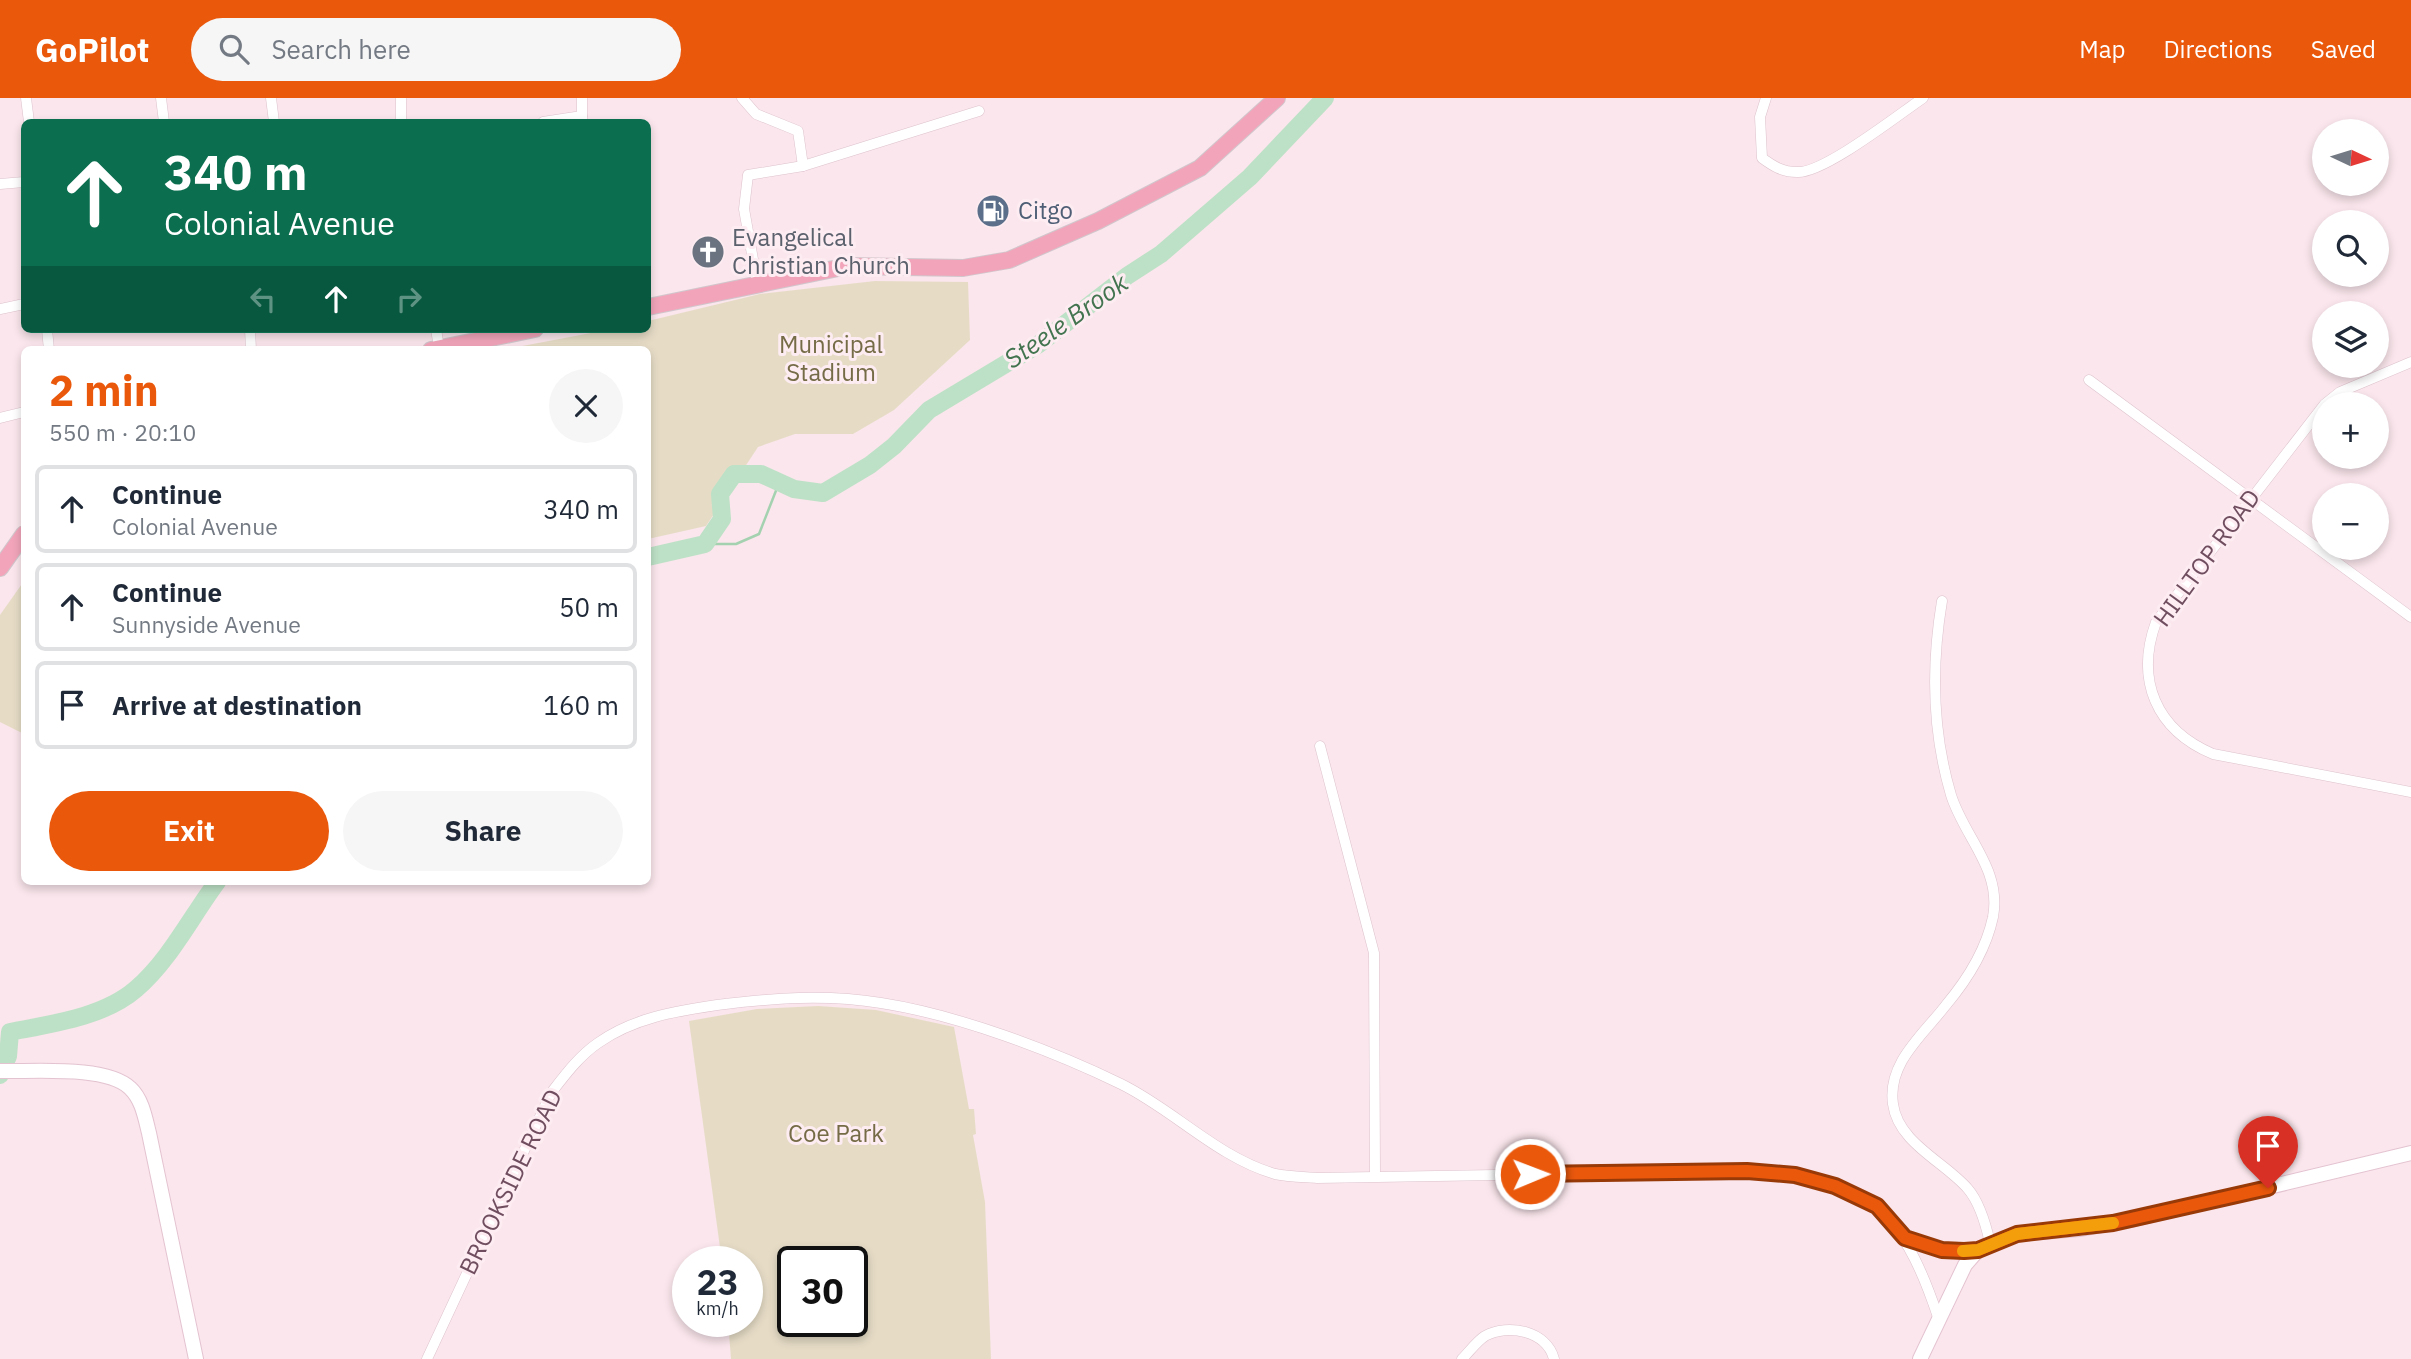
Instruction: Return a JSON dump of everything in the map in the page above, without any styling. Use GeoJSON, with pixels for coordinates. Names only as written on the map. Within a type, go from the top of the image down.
{"type":"FeatureCollection","features":[{"type":"Feature","properties":{"kind":"main road"},"geometry":{"type":"LineString","coordinates":[[651,306],[757,282],[848,266],[963,268],[1009,260],[1098,221],[1200,168],[1277,98]]}},
{"type":"Feature","properties":{"kind":"main road"},"geometry":{"type":"LineString","coordinates":[[450,346],[515,333]]}},
{"type":"Feature","properties":{"kind":"main road"},"geometry":{"type":"LineString","coordinates":[[0,568],[21,538]]}},
{"type":"Feature","properties":{"kind":"street"},"geometry":{"type":"LineString","coordinates":[[26,98],[29,119]]}},
{"type":"Feature","properties":{"kind":"street"},"geometry":{"type":"LineString","coordinates":[[161,98],[164,119]]}},
{"type":"Feature","properties":{"kind":"street"},"geometry":{"type":"LineString","coordinates":[[271,98],[274,119]]}},
{"type":"Feature","properties":{"kind":"street"},"geometry":{"type":"LineString","coordinates":[[401,98],[401,119]]}},
{"type":"Feature","properties":{"kind":"street"},"geometry":{"type":"LineString","coordinates":[[582,98],[582,119]]}},
{"type":"Feature","properties":{"kind":"street"},"geometry":{"type":"LineString","coordinates":[[742,98],[756,114],[798,131],[803,166]]}},
{"type":"Feature","properties":{"kind":"street"},"geometry":{"type":"LineString","coordinates":[[1766,98],[1760,117],[1762,158],[1778,169],[1799,173],[1819,167],[1923,98]]}},
{"type":"Feature","properties":{"kind":"street"},"geometry":{"type":"LineString","coordinates":[[757,282],[744,209],[748,175],[803,166],[979,111]]}},
{"type":"Feature","properties":{"kind":"street"},"geometry":{"type":"LineString","coordinates":[[0,184],[21,182]]}},
{"type":"Feature","properties":{"kind":"street"},"geometry":{"type":"LineString","coordinates":[[0,309],[21,305]]}},
{"type":"Feature","properties":{"kind":"street","name":"HILLTOP ROAD"},"geometry":{"type":"LineString","coordinates":[[2340,392],[2411,362]]}},
{"type":"Feature","properties":{"kind":"street"},"geometry":{"type":"LineString","coordinates":[[2089,380],[2411,617]]}},
{"type":"Feature","properties":{"kind":"street"},"geometry":{"type":"LineString","coordinates":[[0,418],[21,413]]}},
{"type":"Feature","properties":{"kind":"street","name":"HILLTOP ROAD"},"geometry":{"type":"LineString","coordinates":[[2312,420],[2156,622],[2147,659],[2153,697],[2161,713],[2183,737],[2213,754],[2411,792]]}},
{"type":"Feature","properties":{"kind":"street"},"geometry":{"type":"LineString","coordinates":[[1920,1359],[1965,1265],[1984,1246],[1984,1220],[1969,1190],[1902,1128],[1893,1108],[1891,1087],[1900,1063],[1970,973],[1983,948],[1993,916],[1993,889],[1986,862],[1952,799],[1940,757],[1934,682],[1942,601]]}},
{"type":"Feature","properties":{"kind":"street"},"geometry":{"type":"LineString","coordinates":[[1320,746],[1374,953],[1375,1175]]}},
{"type":"Feature","properties":{"kind":"street","name":"BROOKSIDE ROAD"},"geometry":{"type":"LineString","coordinates":[[427,1359],[551,1093],[575,1064],[597,1043],[626,1027],[692,1008],[788,998],[883,1003],[1013,1039],[1072,1060],[1171,1113],[1242,1161],[1277,1174],[1317,1178],[1747,1171],[1795,1175],[1835,1186],[1877,1206],[1905,1238],[1924,1276],[1938,1317]]}},
{"type":"Feature","properties":{"kind":"street"},"geometry":{"type":"LineString","coordinates":[[0,1071],[82,1073],[114,1078],[129,1087],[139,1100],[149,1133],[196,1359]]}},
{"type":"Feature","properties":{"kind":"street"},"geometry":{"type":"LineString","coordinates":[[1905,1238],[1942,1250],[1984,1246],[2017,1234],[2135,1219],[2411,1153]]}},
{"type":"Feature","properties":{"kind":"street"},"geometry":{"type":"LineString","coordinates":[[1462,1359],[1483,1336],[1505,1328],[1533,1334],[1552,1352],[1554,1359]]}},
{"type":"Feature","properties":{"kind":"green space","name":"Municipal Stadium"},"geometry":{"type":"Polygon","coordinates":[[[875,281],[968,282],[970,340],[894,410],[853,434],[795,434],[758,447],[706,526],[651,538],[651,346],[523,346],[591,333],[651,333],[651,320],[760,294],[875,281]]]}},
{"type":"Feature","properties":{"kind":"green space"},"geometry":{"type":"Polygon","coordinates":[[[21,585],[21,732],[0,722],[0,615],[21,585]]]}},
{"type":"Feature","properties":{"kind":"green space","name":"Coe Park"},"geometry":{"type":"Polygon","coordinates":[[[818,1006],[876,1010],[954,1027],[969,1109],[974,1109],[976,1134],[973,1135],[985,1202],[991,1359],[731,1359],[729,1337],[763,1337],[763,1246],[720,1246],[689,1021],[757,1009],[818,1006]]]}},
{"type":"Feature","properties":{"kind":"waterway","name":"Steele Brook"},"geometry":{"type":"LineString","coordinates":[[651,556],[705,544],[722,519],[720,494],[734,474],[761,474],[794,489],[823,493],[870,465],[894,446],[929,410],[1039,344],[1127,276],[1161,254],[1250,177],[1325,98]]}},
{"type":"Feature","properties":{"kind":"waterway","name":"Steele Brook"},"geometry":{"type":"LineString","coordinates":[[705,544],[736,544],[759,534],[779,483]]}},
{"type":"Feature","properties":{"kind":"waterway","name":"Steele Brook"},"geometry":{"type":"LineString","coordinates":[[0,1075],[8,1056],[10,1032],[93,1013],[123,999],[136,989],[169,952],[215,885]]}},
{"type":"Feature","properties":{"kind":"slow traffic"},"geometry":{"type":"LineString","coordinates":[[1963,1251],[1978,1250],[1990,1242],[2017,1234],[2113,1223]]}},
{"type":"Feature","properties":{"kind":"place","name":"Citgo"},"geometry":{"type":"Point","coordinates":[993,211]}},
{"type":"Feature","properties":{"kind":"place","name":"Evangelical Christian Church"},"geometry":{"type":"Point","coordinates":[708,252]}},
{"type":"Feature","properties":{"kind":"route"},"geometry":{"type":"LineString","coordinates":[[1530,1174],[1747,1171],[1795,1175],[1835,1186],[1877,1206],[1905,1238],[1942,1250],[1964,1251],[1978,1250],[1990,1242],[2017,1234],[2113,1223],[2268,1188]]}}]}
